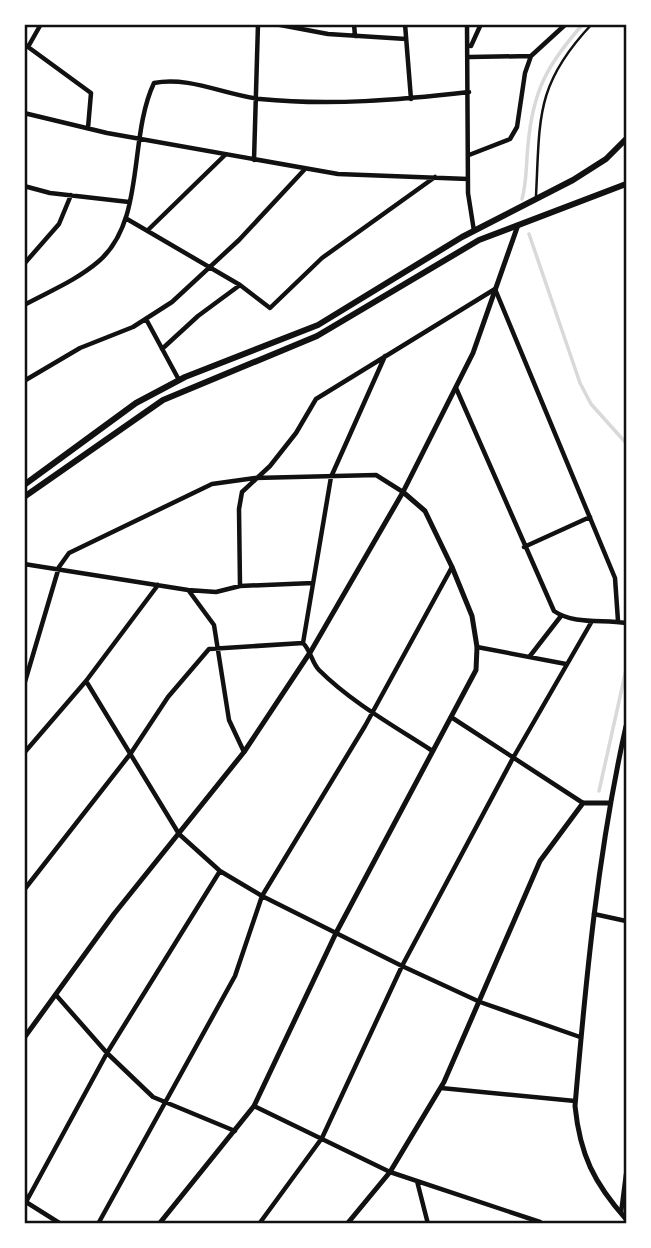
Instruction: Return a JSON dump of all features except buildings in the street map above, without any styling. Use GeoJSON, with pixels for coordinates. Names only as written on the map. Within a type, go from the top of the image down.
{"type":"FeatureCollection","features":[{"type":"Feature","properties":{"kind":"main road"},"geometry":{"type":"LineString","coordinates":[[24,485],[136,402],[179,380],[310,328],[474,231],[592,168],[626,139]]}},
{"type":"Feature","properties":{"kind":"main road"},"geometry":{"type":"LineString","coordinates":[[24,498],[163,400],[317,336],[472,244],[626,184]]}},
{"type":"Feature","properties":{"kind":"street"},"geometry":{"type":"LineString","coordinates":[[41,24],[26,45],[90,93],[88,128]]}},
{"type":"Feature","properties":{"kind":"street"},"geometry":{"type":"LineString","coordinates":[[254,160],[258,24]]}},
{"type":"Feature","properties":{"kind":"street"},"geometry":{"type":"LineString","coordinates":[[275,24],[355,36],[407,39]]}},
{"type":"Feature","properties":{"kind":"street"},"geometry":{"type":"LineString","coordinates":[[354,24],[355,36]]}},
{"type":"Feature","properties":{"kind":"street"},"geometry":{"type":"LineString","coordinates":[[405,24],[411,99]]}},
{"type":"Feature","properties":{"kind":"street"},"geometry":{"type":"LineString","coordinates":[[467,24],[470,48],[468,180],[474,231]]}},
{"type":"Feature","properties":{"kind":"street"},"geometry":{"type":"LineString","coordinates":[[470,48],[481,24]]}},
{"type":"Feature","properties":{"kind":"street"},"geometry":{"type":"LineString","coordinates":[[469,155],[510,139],[517,127],[525,73],[531,56],[566,24]]}},
{"type":"Feature","properties":{"kind":"street"},"geometry":{"type":"LineString","coordinates":[[470,57],[531,56]]}},
{"type":"Feature","properties":{"kind":"street"},"geometry":{"type":"LineString","coordinates":[[24,305],[75,280],[100,260],[121,234],[127,219],[147,97],[154,83],[166,80],[257,99],[344,104],[469,92]]}},
{"type":"Feature","properties":{"kind":"street"},"geometry":{"type":"LineString","coordinates":[[24,113],[138,139],[338,174],[468,180]]}},
{"type":"Feature","properties":{"kind":"street"},"geometry":{"type":"LineString","coordinates":[[148,230],[225,155]]}},
{"type":"Feature","properties":{"kind":"street"},"geometry":{"type":"LineString","coordinates":[[24,381],[79,348],[134,327],[172,302],[211,267],[305,169]]}},
{"type":"Feature","properties":{"kind":"street"},"geometry":{"type":"LineString","coordinates":[[127,219],[240,285],[270,308],[322,258],[435,177]]}},
{"type":"Feature","properties":{"kind":"street"},"geometry":{"type":"LineString","coordinates":[[25,187],[129,202]]}},
{"type":"Feature","properties":{"kind":"street"},"geometry":{"type":"LineString","coordinates":[[24,264],[59,225],[71,195]]}},
{"type":"Feature","properties":{"kind":"street"},"geometry":{"type":"LineString","coordinates":[[24,1038],[114,914],[244,752],[312,652],[404,492],[473,353],[518,225]]}},
{"type":"Feature","properties":{"kind":"street"},"geometry":{"type":"LineString","coordinates":[[162,349],[240,285]]}},
{"type":"Feature","properties":{"kind":"street"},"geometry":{"type":"LineString","coordinates":[[240,586],[239,509],[242,492],[270,466],[296,433],[316,399],[495,289]]}},
{"type":"Feature","properties":{"kind":"street"},"geometry":{"type":"LineString","coordinates":[[495,289],[615,578],[618,621]]}},
{"type":"Feature","properties":{"kind":"street"},"geometry":{"type":"LineString","coordinates":[[146,319],[179,380]]}},
{"type":"Feature","properties":{"kind":"street"},"geometry":{"type":"LineString","coordinates":[[303,643],[331,477],[386,354]]}},
{"type":"Feature","properties":{"kind":"street"},"geometry":{"type":"LineString","coordinates":[[456,387],[554,611],[592,621],[626,623]]}},
{"type":"Feature","properties":{"kind":"street"},"geometry":{"type":"LineString","coordinates":[[24,685],[60,567],[69,553],[212,484],[254,478],[376,475],[404,492],[425,511],[472,616],[477,646],[476,670],[431,750],[336,933],[254,1106],[159,1223]]}},
{"type":"Feature","properties":{"kind":"street"},"geometry":{"type":"LineString","coordinates":[[524,547],[590,517]]}},
{"type":"Feature","properties":{"kind":"street"},"geometry":{"type":"LineString","coordinates":[[24,564],[60,567],[188,590],[216,592],[240,586],[313,583]]}},
{"type":"Feature","properties":{"kind":"street"},"geometry":{"type":"LineString","coordinates":[[98,1223],[235,976],[262,896],[373,712],[452,567]]}},
{"type":"Feature","properties":{"kind":"street"},"geometry":{"type":"LineString","coordinates":[[24,754],[86,681],[158,585]]}},
{"type":"Feature","properties":{"kind":"street"},"geometry":{"type":"LineString","coordinates":[[188,590],[214,625],[229,720],[244,752]]}},
{"type":"Feature","properties":{"kind":"street"},"geometry":{"type":"LineString","coordinates":[[530,656],[561,615]]}},
{"type":"Feature","properties":{"kind":"street"},"geometry":{"type":"LineString","coordinates":[[259,1223],[322,1138],[402,966],[513,758],[592,621]]}},
{"type":"Feature","properties":{"kind":"street"},"geometry":{"type":"LineString","coordinates":[[24,890],[131,753],[188,672],[209,649],[303,643],[312,652],[317,668],[373,712],[431,750]]}},
{"type":"Feature","properties":{"kind":"street"},"geometry":{"type":"LineString","coordinates":[[477,646],[566,664]]}},
{"type":"Feature","properties":{"kind":"street"},"geometry":{"type":"LineString","coordinates":[[86,681],[179,834],[220,871],[262,896],[480,1002],[580,1037]]}},
{"type":"Feature","properties":{"kind":"street"},"geometry":{"type":"LineString","coordinates":[[451,717],[583,803],[609,803]]}},
{"type":"Feature","properties":{"kind":"street"},"geometry":{"type":"LineString","coordinates":[[626,726],[609,803],[593,914],[575,1101],[578,1131],[589,1165],[601,1190],[626,1219]]}},
{"type":"Feature","properties":{"kind":"street"},"geometry":{"type":"LineString","coordinates":[[347,1223],[390,1172],[441,1088],[540,861],[583,803]]}},
{"type":"Feature","properties":{"kind":"street"},"geometry":{"type":"LineString","coordinates":[[25,1203],[107,1052],[220,871]]}},
{"type":"Feature","properties":{"kind":"street"},"geometry":{"type":"LineString","coordinates":[[593,914],[626,921]]}},
{"type":"Feature","properties":{"kind":"street"},"geometry":{"type":"LineString","coordinates":[[56,995],[107,1052],[153,1097],[235,1131]]}},
{"type":"Feature","properties":{"kind":"street"},"geometry":{"type":"LineString","coordinates":[[441,1088],[575,1101]]}},
{"type":"Feature","properties":{"kind":"street"},"geometry":{"type":"LineString","coordinates":[[254,1106],[390,1172],[540,1222]]}},
{"type":"Feature","properties":{"kind":"street"},"geometry":{"type":"LineString","coordinates":[[621,1213],[626,1174]]}},
{"type":"Feature","properties":{"kind":"street"},"geometry":{"type":"LineString","coordinates":[[416,1181],[428,1223]]}},
{"type":"Feature","properties":{"kind":"street"},"geometry":{"type":"LineString","coordinates":[[24,1186],[25,1203]]}},
{"type":"Feature","properties":{"kind":"street"},"geometry":{"type":"LineString","coordinates":[[25,1203],[61,1223]]}},
{"type":"Feature","properties":{"kind":"lane"},"geometry":{"type":"LineString","coordinates":[[535,200],[545,96],[561,60],[592,24]]}},
{"type":"Feature","properties":{"kind":"waterway"},"geometry":{"type":"LineString","coordinates":[[522,199],[530,126],[538,93],[560,52],[583,24]]}},
{"type":"Feature","properties":{"kind":"waterway"},"geometry":{"type":"LineString","coordinates":[[529,234],[580,383],[591,404],[626,443]]}},
{"type":"Feature","properties":{"kind":"waterway"},"geometry":{"type":"LineString","coordinates":[[599,791],[626,670]]}}]}
